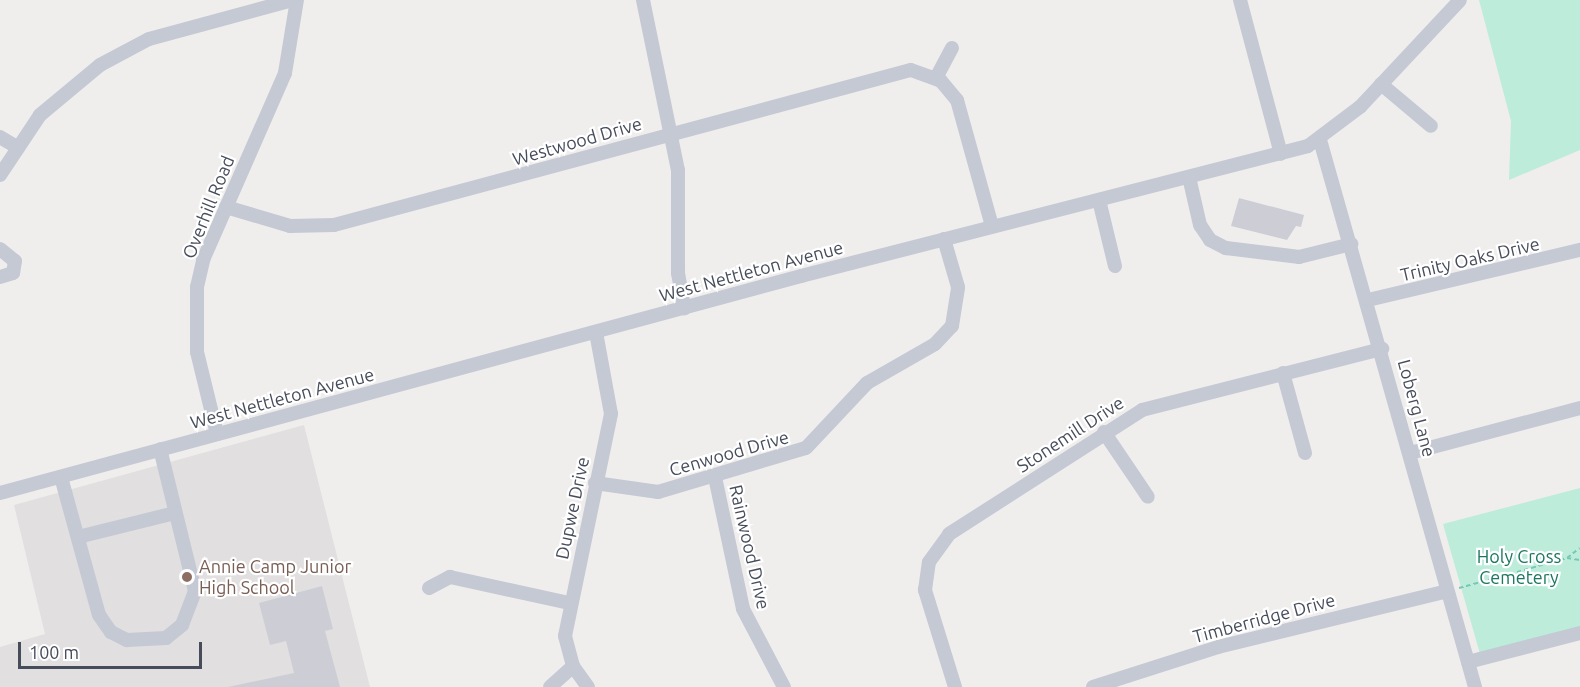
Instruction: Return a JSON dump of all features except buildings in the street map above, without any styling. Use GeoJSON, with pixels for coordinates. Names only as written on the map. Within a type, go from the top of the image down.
{"type":"FeatureCollection","features":[{"type":"Feature","properties":{"kind":"street"},"geometry":{"type":"LineString","coordinates":[[0,175],[58,97],[132,47],[295,0]]}},
{"type":"Feature","properties":{"kind":"street","name":"Overhill Road"},"geometry":{"type":"LineString","coordinates":[[217,434],[194,326],[203,260],[285,73],[295,0]]}},
{"type":"Feature","properties":{"kind":"street"},"geometry":{"type":"LineString","coordinates":[[643,0],[680,198],[678,273],[684,308]]}},
{"type":"Feature","properties":{"kind":"street"},"geometry":{"type":"LineString","coordinates":[[1240,0],[1281,154]]}},
{"type":"Feature","properties":{"kind":"street","name":"West Nettleton Avenue"},"geometry":{"type":"LineString","coordinates":[[0,493],[944,238],[1281,154],[1320,140],[1381,84],[1460,0]]}},
{"type":"Feature","properties":{"kind":"street"},"geometry":{"type":"LineString","coordinates":[[952,48],[936,78],[960,108],[992,226]]}},
{"type":"Feature","properties":{"kind":"street","name":"Westwood Drive"},"geometry":{"type":"LineString","coordinates":[[226,207],[290,226],[334,225],[897,72],[936,78]]}},
{"type":"Feature","properties":{"kind":"street"},"geometry":{"type":"LineString","coordinates":[[1381,84],[1431,126]]}},
{"type":"Feature","properties":{"kind":"street"},"geometry":{"type":"LineString","coordinates":[[0,137],[18,148]]}},
{"type":"Feature","properties":{"kind":"street","name":"Loberg Lane"},"geometry":{"type":"LineString","coordinates":[[1320,140],[1382,349],[1474,687]]}},
{"type":"Feature","properties":{"kind":"street"},"geometry":{"type":"LineString","coordinates":[[1189,177],[1200,225],[1210,240],[1226,248],[1299,258],[1351,244]]}},
{"type":"Feature","properties":{"kind":"street"},"geometry":{"type":"LineString","coordinates":[[1099,200],[1115,266]]}},
{"type":"Feature","properties":{"kind":"street","name":"Cenwood Drive"},"geometry":{"type":"LineString","coordinates":[[595,483],[658,492],[797,453],[819,437],[867,383],[943,338],[959,299],[944,238]]}},
{"type":"Feature","properties":{"kind":"street"},"geometry":{"type":"LineString","coordinates":[[0,249],[15,261],[13,273],[0,277]]}},
{"type":"Feature","properties":{"kind":"street","name":"Trinity Oaks Drive"},"geometry":{"type":"LineString","coordinates":[[1368,300],[1580,250]]}},
{"type":"Feature","properties":{"kind":"street","name":"Dupwe Drive"},"geometry":{"type":"LineString","coordinates":[[588,687],[573,666],[565,636],[569,603],[611,414],[596,332]]}},
{"type":"Feature","properties":{"kind":"street","name":"Stonemill Drive"},"geometry":{"type":"LineString","coordinates":[[955,687],[925,590],[933,553],[949,534],[1104,432],[1171,399],[1382,349]]}},
{"type":"Feature","properties":{"kind":"street"},"geometry":{"type":"LineString","coordinates":[[1283,373],[1305,453]]}},
{"type":"Feature","properties":{"kind":"street"},"geometry":{"type":"LineString","coordinates":[[1410,453],[1580,408]]}},
{"type":"Feature","properties":{"kind":"street"},"geometry":{"type":"LineString","coordinates":[[1104,432],[1148,497]]}},
{"type":"Feature","properties":{"kind":"street"},"geometry":{"type":"LineString","coordinates":[[61,477],[99,615],[111,632],[145,642],[166,638],[182,625],[195,591],[160,449]]}},
{"type":"Feature","properties":{"kind":"street","name":"Rainwood Drive"},"geometry":{"type":"LineString","coordinates":[[715,477],[742,609],[784,687]]}},
{"type":"Feature","properties":{"kind":"street"},"geometry":{"type":"LineString","coordinates":[[78,537],[176,513]]}},
{"type":"Feature","properties":{"kind":"street"},"geometry":{"type":"LineString","coordinates":[[429,588],[450,577],[569,603]]}},
{"type":"Feature","properties":{"kind":"street","name":"Timberridge Drive"},"geometry":{"type":"LineString","coordinates":[[1092,687],[1218,647],[1447,591]]}},
{"type":"Feature","properties":{"kind":"street"},"geometry":{"type":"LineString","coordinates":[[1468,662],[1580,633]]}},
{"type":"Feature","properties":{"kind":"street"},"geometry":{"type":"LineString","coordinates":[[550,687],[573,666]]}},
{"type":"Feature","properties":{"kind":"path"},"geometry":{"type":"LineString","coordinates":[[1447,591],[1567,558],[1580,548]]}},
{"type":"Feature","properties":{"kind":"path"},"geometry":{"type":"LineString","coordinates":[[1567,558],[1580,560]]}},
{"type":"Feature","properties":{"kind":"shaded area","name":"Annie Camp Junior High School"},"geometry":{"type":"Polygon","coordinates":[[[304,425],[370,687],[0,687],[0,647],[45,634],[14,505],[304,425]]]}},
{"type":"Feature","properties":{"kind":"green space"},"geometry":{"type":"Polygon","coordinates":[[[1479,0],[1580,0],[1580,150],[1509,180],[1511,121],[1479,0]]]}},
{"type":"Feature","properties":{"kind":"green space","name":"Holy Cross Cemetery"},"geometry":{"type":"Polygon","coordinates":[[[1580,488],[1580,628],[1480,654],[1443,524],[1580,488]]]}},
{"type":"Feature","properties":{"kind":"place","name":"Annie Camp Junior High School"},"geometry":{"type":"Point","coordinates":[187,577]}}]}
